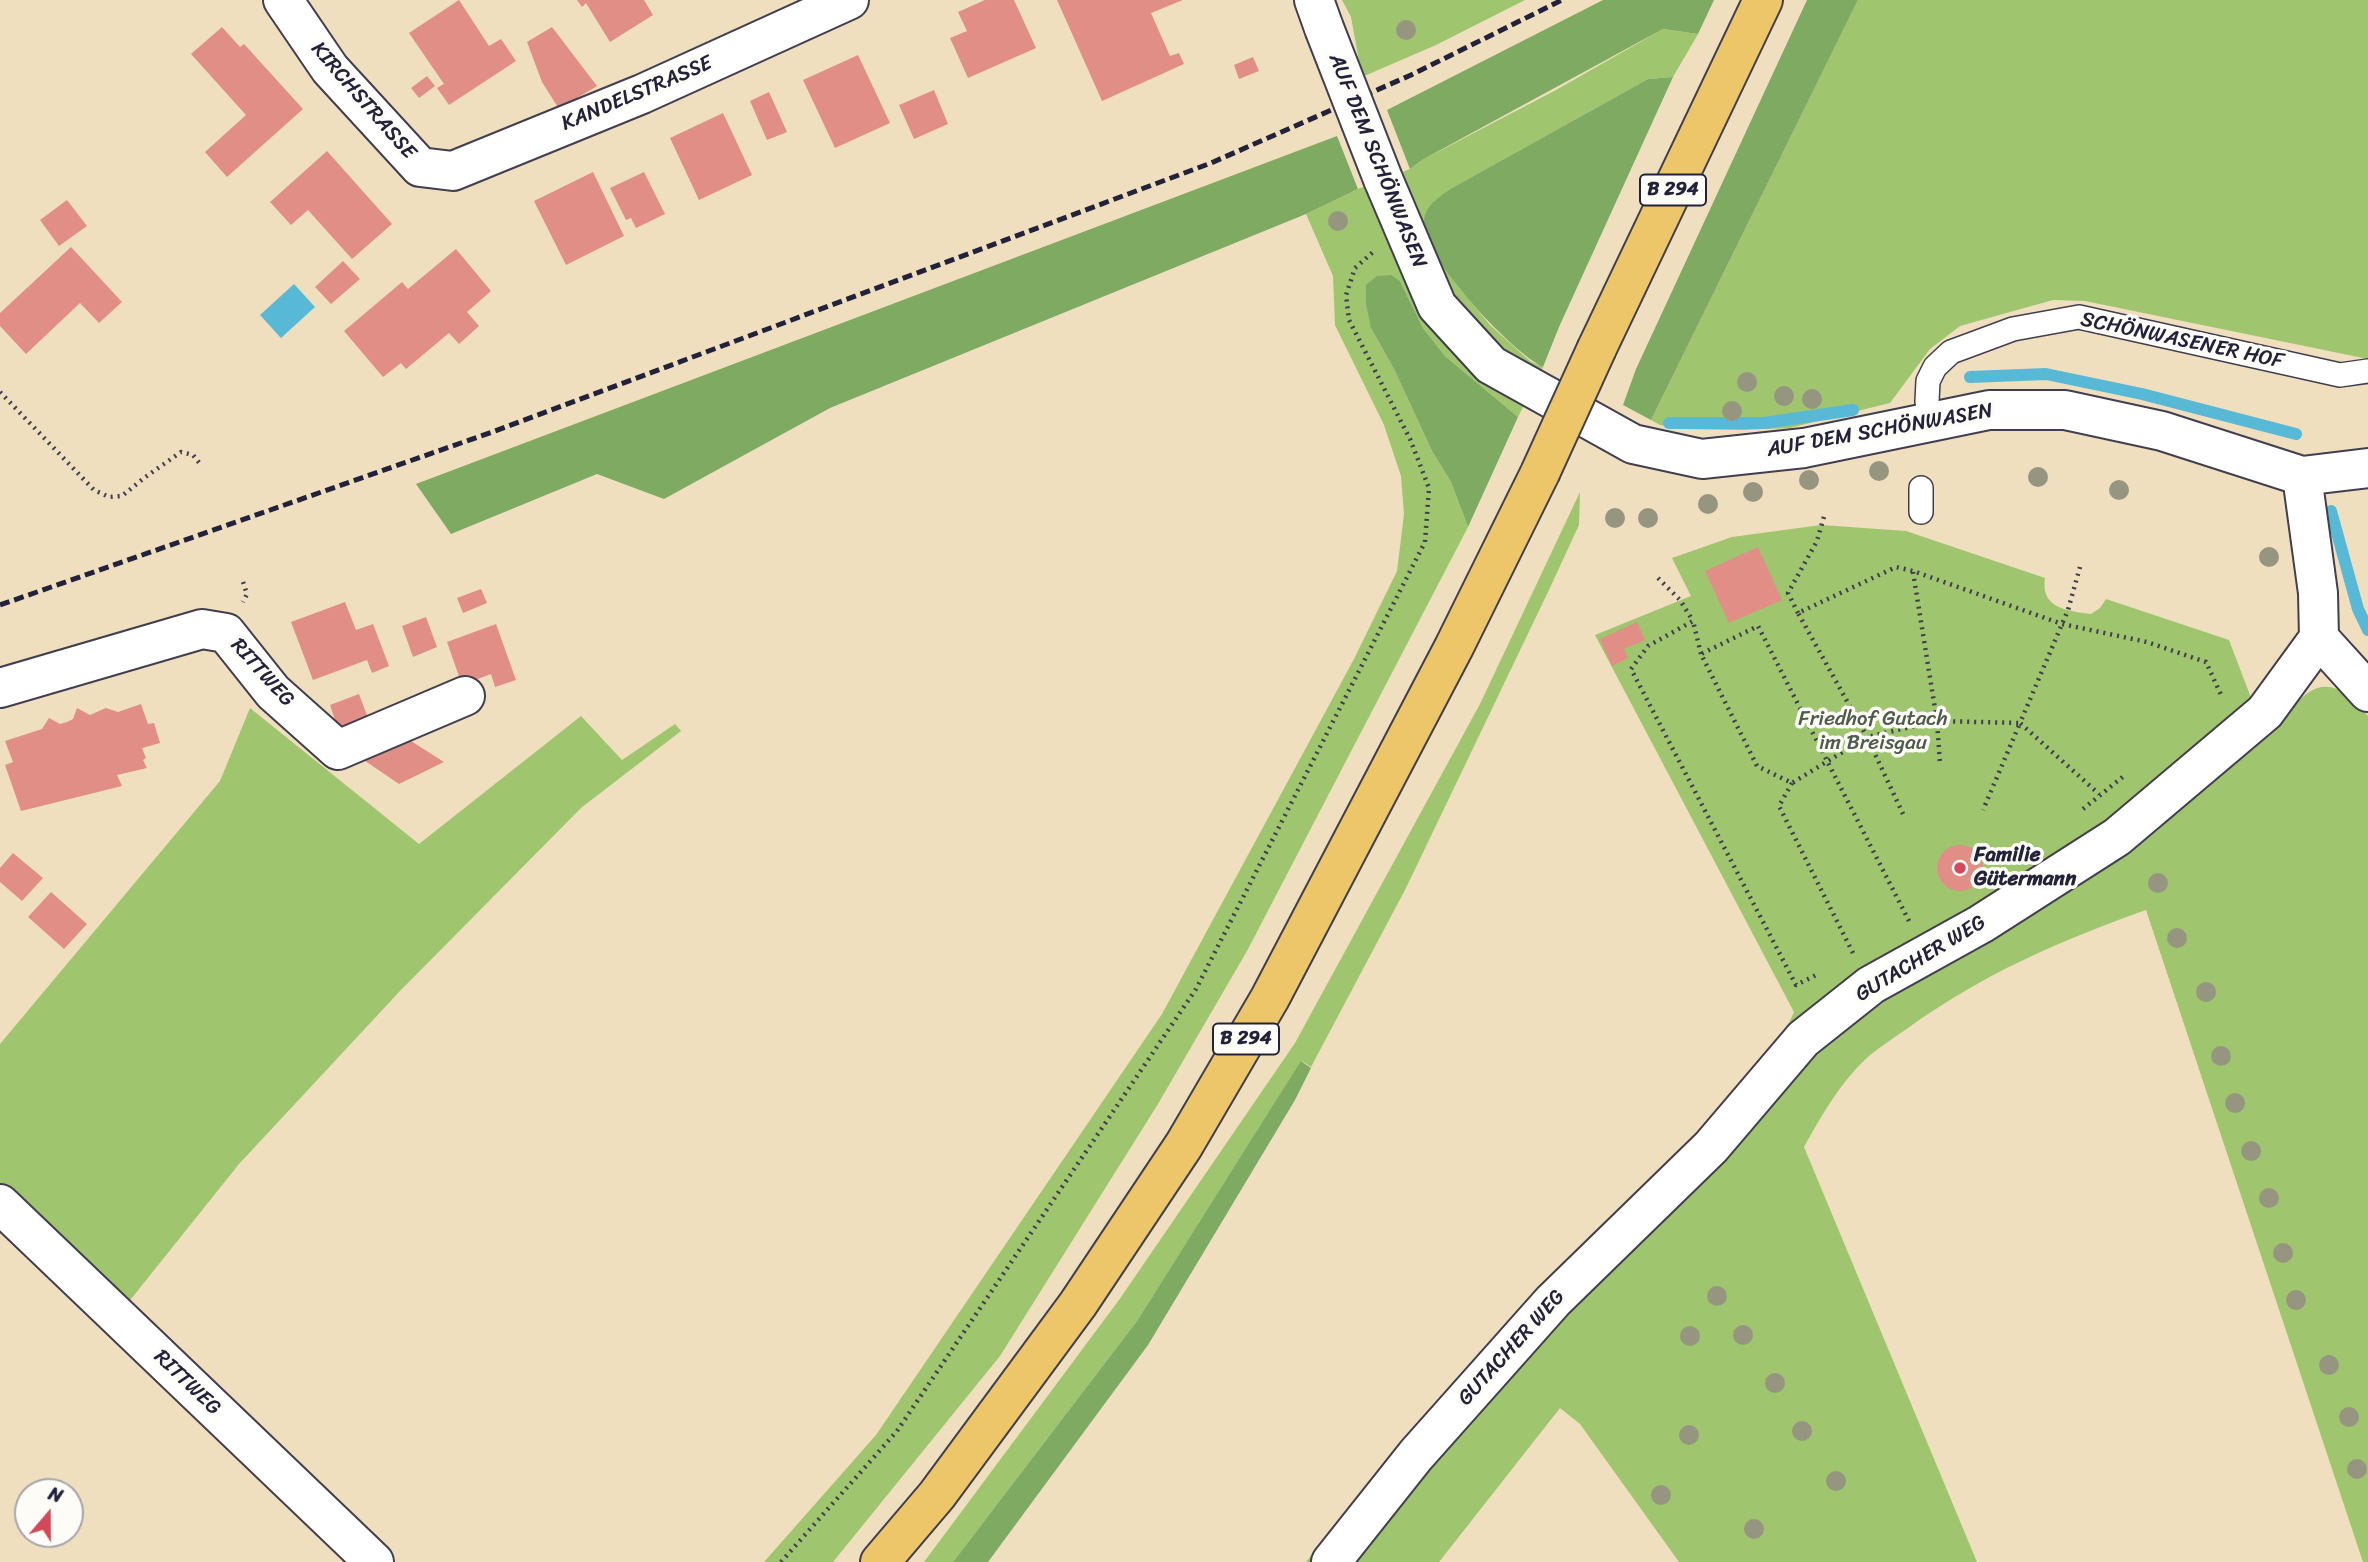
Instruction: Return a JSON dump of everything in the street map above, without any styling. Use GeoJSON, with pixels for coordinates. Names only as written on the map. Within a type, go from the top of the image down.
{"type":"FeatureCollection","features":[{"type":"Feature","properties":{"kind":"highway","name":"B 294"},"geometry":{"type":"LineString","coordinates":[[880,1562],[937,1495],[1078,1304],[1184,1145],[1270,998],[1448,659],[1541,473],[1597,348],[1756,15]]}},
{"type":"Feature","properties":{"kind":"street","name":"KIRCHSTRASSE"},"geometry":{"type":"LineString","coordinates":[[283,0],[330,69],[420,167]]}},
{"type":"Feature","properties":{"kind":"street","name":"KANDELSTRASSE"},"geometry":{"type":"LineString","coordinates":[[420,167],[453,171],[642,94],[849,0]]}},
{"type":"Feature","properties":{"kind":"street","name":"AUF DEM SCHÖNWASEN"},"geometry":{"type":"LineString","coordinates":[[1319,14],[1383,179],[1437,306],[1491,365],[1633,444],[1702,459],[1804,448],[1989,410],[2065,410],[2162,431],[2302,476],[2368,468]]}},
{"type":"Feature","properties":{"kind":"street"},"geometry":{"type":"LineString","coordinates":[[2302,476],[2318,593],[2319,638],[2368,692]]}},
{"type":"Feature","properties":{"kind":"street","name":"RITTWEG"},"geometry":{"type":"LineString","coordinates":[[0,688],[202,629],[226,634],[274,692],[338,750],[466,696]]}},
{"type":"Feature","properties":{"kind":"street","name":"GUTACHER WEG"},"geometry":{"type":"LineString","coordinates":[[1331,1562],[1416,1455],[1553,1301],[1711,1147],[1803,1039],[1871,985],[1981,924],[2117,837],[2265,712],[2319,638]]}},
{"type":"Feature","properties":{"kind":"street","name":"RITTWEG"},"geometry":{"type":"LineString","coordinates":[[0,1204],[374,1562]]}},
{"type":"Feature","properties":{"kind":"lane","name":"SCHÖNWASENER HOF"},"geometry":{"type":"LineString","coordinates":[[1930,421],[1928,382],[1935,367],[1951,352],[2013,329],[2079,317],[2340,375],[2368,371]]}},
{"type":"Feature","properties":{"kind":"lane"},"geometry":{"type":"LineString","coordinates":[[1920,488],[1921,512]]}},
{"type":"Feature","properties":{"kind":"path"},"geometry":{"type":"LineString","coordinates":[[781,1562],[897,1431],[1196,989],[1424,542],[1429,488],[1410,439],[1349,320],[1346,295],[1354,268],[1373,253],[1408,236]]}},
{"type":"Feature","properties":{"kind":"path"},"geometry":{"type":"LineString","coordinates":[[0,392],[94,489],[109,497],[122,496],[181,452],[193,455],[201,465]]}},
{"type":"Feature","properties":{"kind":"path"},"geometry":{"type":"LineString","coordinates":[[1825,513],[1817,541],[1788,593],[1867,737],[1903,814]]}},
{"type":"Feature","properties":{"kind":"path"},"geometry":{"type":"LineString","coordinates":[[1798,613],[1896,567],[2062,624],[2147,642],[2206,662],[2224,701]]}},
{"type":"Feature","properties":{"kind":"path"},"geometry":{"type":"LineString","coordinates":[[1983,810],[2068,610],[2080,567]]}},
{"type":"Feature","properties":{"kind":"path"},"geometry":{"type":"LineString","coordinates":[[1913,571],[1937,721],[1940,764]]}},
{"type":"Feature","properties":{"kind":"path"},"geometry":{"type":"LineString","coordinates":[[1658,578],[1680,600],[1693,621],[1701,654],[1758,766],[1793,782]]}},
{"type":"Feature","properties":{"kind":"path"},"geometry":{"type":"LineString","coordinates":[[1693,621],[1648,646],[1631,669],[1796,985],[1820,973]]}},
{"type":"Feature","properties":{"kind":"path"},"geometry":{"type":"LineString","coordinates":[[1701,654],[1758,626],[1912,926]]}},
{"type":"Feature","properties":{"kind":"path"},"geometry":{"type":"LineString","coordinates":[[1871,985],[1779,806],[1793,782],[1867,737],[1937,721],[2020,723],[2099,794]]}},
{"type":"Feature","properties":{"kind":"path"},"geometry":{"type":"LineString","coordinates":[[2079,813],[2130,770]]}},
{"type":"Feature","properties":{"kind":"green space"},"geometry":{"type":"Polygon","coordinates":[[[1342,0],[1525,0],[1436,45],[1362,77],[1351,17],[1342,0]]]}},
{"type":"Feature","properties":{"kind":"green space"},"geometry":{"type":"Polygon","coordinates":[[[1603,0],[1714,0],[1698,34],[1663,29],[1410,169],[1387,110],[1603,0]]]}},
{"type":"Feature","properties":{"kind":"green space"},"geometry":{"type":"Polygon","coordinates":[[[1807,0],[1858,0],[1651,420],[1623,405],[1636,369],[1807,0]]]}},
{"type":"Feature","properties":{"kind":"green space"},"geometry":{"type":"Polygon","coordinates":[[[1858,0],[2368,0],[2368,359],[2085,301],[2053,300],[1960,326],[1930,349],[1890,403],[1790,428],[1681,429],[1660,425],[1651,420],[1858,0]]]}},
{"type":"Feature","properties":{"kind":"green space"},"geometry":{"type":"Polygon","coordinates":[[[1663,29],[1698,34],[1673,77],[1648,79],[1450,189],[1434,202],[1439,258],[1459,288],[1490,325],[1530,361],[1543,367],[1518,417],[1445,356],[1423,328],[1400,281],[1371,328],[1394,369],[1432,451],[1451,482],[1468,527],[1247,951],[1158,1104],[1000,1356],[833,1562],[764,1562],[876,1435],[1162,1014],[1354,659],[1397,571],[1404,514],[1401,476],[1384,425],[1335,325],[1333,276],[1306,214],[1358,189],[1410,169],[1663,29]]]}},
{"type":"Feature","properties":{"kind":"green space"},"geometry":{"type":"Polygon","coordinates":[[[1673,77],[1543,367],[1489,322],[1449,275],[1434,252],[1425,231],[1425,215],[1429,207],[1450,189],[1648,79],[1673,77]]]}},
{"type":"Feature","properties":{"kind":"green space"},"geometry":{"type":"Polygon","coordinates":[[[1337,136],[1358,189],[1306,214],[830,408],[664,499],[597,474],[451,534],[416,484],[1337,136]]]}},
{"type":"Feature","properties":{"kind":"green space"},"geometry":{"type":"Polygon","coordinates":[[[1391,275],[1400,281],[1423,328],[1445,356],[1518,417],[1468,527],[1451,482],[1432,451],[1394,369],[1371,328],[1366,304],[1366,285],[1377,276],[1391,275]]]}},
{"type":"Feature","properties":{"kind":"green space"},"geometry":{"type":"Polygon","coordinates":[[[1580,492],[1579,525],[1548,592],[1406,888],[1311,1067],[1302,1061],[1137,1321],[953,1562],[924,1562],[1119,1300],[1295,1043],[1480,704],[1580,492]]]}},
{"type":"Feature","properties":{"kind":"green space","name":"Friedhof Gutach im Breisgau"},"geometry":{"type":"Polygon","coordinates":[[[1821,525],[1906,531],[2045,578],[2047,596],[2051,602],[2065,609],[2091,614],[2100,608],[2106,599],[2229,640],[2253,703],[2291,710],[2311,691],[2330,687],[2349,696],[2368,716],[2368,1562],[2363,1562],[2146,910],[2022,960],[1965,991],[1888,1042],[1869,1056],[1841,1087],[1804,1147],[1977,1562],[1679,1562],[1580,1424],[1560,1408],[1439,1562],[1306,1562],[1453,1382],[1541,1292],[1695,1143],[1783,1036],[1794,1012],[1595,635],[1691,596],[1672,558],[1732,537],[1821,525]]]}},
{"type":"Feature","properties":{"kind":"green space"},"geometry":{"type":"Polygon","coordinates":[[[250,708],[419,844],[581,716],[622,760],[675,724],[681,731],[581,808],[400,991],[239,1164],[123,1309],[308,1517],[0,1233],[0,1044],[220,781],[250,708]]]}},
{"type":"Feature","properties":{"kind":"green space"},"geometry":{"type":"Polygon","coordinates":[[[1301,1061],[1311,1068],[1295,1100],[1148,1345],[988,1562],[953,1562],[1137,1321],[1301,1061]]]}},
{"type":"Feature","properties":{"kind":"water"},"geometry":{"type":"Polygon","coordinates":[[[294,284],[315,307],[281,338],[260,315],[294,284]]]}},
{"type":"Feature","properties":{"kind":"building"},"geometry":{"type":"Polygon","coordinates":[[[459,0],[489,46],[501,39],[516,61],[449,105],[437,88],[444,84],[409,33],[459,0]]]}},
{"type":"Feature","properties":{"kind":"building"},"geometry":{"type":"Polygon","coordinates":[[[577,0],[644,0],[653,15],[610,42],[586,3],[582,7],[577,0]]]}},
{"type":"Feature","properties":{"kind":"building"},"geometry":{"type":"Polygon","coordinates":[[[985,0],[1014,0],[1036,48],[968,78],[950,38],[967,31],[958,12],[985,0]]]}},
{"type":"Feature","properties":{"kind":"building"},"geometry":{"type":"Polygon","coordinates":[[[1057,0],[1183,0],[1151,13],[1170,56],[1179,53],[1184,64],[1102,101],[1057,0]]]}},
{"type":"Feature","properties":{"kind":"building"},"geometry":{"type":"Polygon","coordinates":[[[222,27],[240,47],[244,44],[303,109],[227,177],[205,152],[246,115],[191,54],[222,27]]]}},
{"type":"Feature","properties":{"kind":"building"},"geometry":{"type":"Polygon","coordinates":[[[552,27],[597,86],[559,109],[542,82],[527,42],[552,27]]]}},
{"type":"Feature","properties":{"kind":"building"},"geometry":{"type":"Polygon","coordinates":[[[858,55],[890,123],[835,148],[803,80],[858,55]]]}},
{"type":"Feature","properties":{"kind":"building"},"geometry":{"type":"Polygon","coordinates":[[[1253,57],[1259,71],[1239,79],[1234,65],[1253,57]]]}},
{"type":"Feature","properties":{"kind":"building"},"geometry":{"type":"Polygon","coordinates":[[[427,76],[435,86],[419,98],[411,88],[427,76]]]}},
{"type":"Feature","properties":{"kind":"building"},"geometry":{"type":"Polygon","coordinates":[[[934,90],[948,124],[914,139],[899,105],[934,90]]]}},
{"type":"Feature","properties":{"kind":"building"},"geometry":{"type":"Polygon","coordinates":[[[769,92],[787,132],[767,140],[750,101],[769,92]]]}},
{"type":"Feature","properties":{"kind":"building"},"geometry":{"type":"Polygon","coordinates":[[[723,113],[752,175],[699,200],[670,138],[723,113]]]}},
{"type":"Feature","properties":{"kind":"building"},"geometry":{"type":"Polygon","coordinates":[[[327,151],[392,224],[352,259],[308,210],[291,225],[270,202],[327,151]]]}},
{"type":"Feature","properties":{"kind":"building"},"geometry":{"type":"Polygon","coordinates":[[[593,172],[624,236],[566,265],[534,201],[593,172]]]}},
{"type":"Feature","properties":{"kind":"building"},"geometry":{"type":"Polygon","coordinates":[[[644,172],[665,214],[636,228],[631,218],[626,220],[610,188],[644,172]]]}},
{"type":"Feature","properties":{"kind":"building"},"geometry":{"type":"Polygon","coordinates":[[[67,200],[87,226],[59,246],[40,220],[67,200]]]}},
{"type":"Feature","properties":{"kind":"building"},"geometry":{"type":"Polygon","coordinates":[[[71,247],[122,302],[99,323],[80,303],[26,354],[0,326],[0,313],[71,247]]]}},
{"type":"Feature","properties":{"kind":"building"},"geometry":{"type":"Polygon","coordinates":[[[456,249],[491,291],[467,312],[479,326],[459,344],[449,333],[406,369],[401,363],[383,377],[344,331],[402,282],[408,289],[456,249]]]}},
{"type":"Feature","properties":{"kind":"building"},"geometry":{"type":"Polygon","coordinates":[[[343,261],[360,279],[331,304],[315,287],[343,261]]]}},
{"type":"Feature","properties":{"kind":"building"},"geometry":{"type":"Polygon","coordinates":[[[1758,547],[1782,600],[1729,623],[1705,571],[1758,547]]]}},
{"type":"Feature","properties":{"kind":"building"},"geometry":{"type":"Polygon","coordinates":[[[481,589],[487,603],[463,613],[457,598],[481,589]]]}},
{"type":"Feature","properties":{"kind":"building"},"geometry":{"type":"Polygon","coordinates":[[[345,602],[356,630],[373,624],[389,666],[372,673],[367,660],[313,680],[291,622],[345,602]]]}},
{"type":"Feature","properties":{"kind":"building"},"geometry":{"type":"Polygon","coordinates":[[[426,617],[437,647],[413,657],[402,626],[426,617]]]}},
{"type":"Feature","properties":{"kind":"building"},"geometry":{"type":"Polygon","coordinates":[[[1637,622],[1645,640],[1624,649],[1628,658],[1612,666],[1600,639],[1637,622]]]}},
{"type":"Feature","properties":{"kind":"building"},"geometry":{"type":"Polygon","coordinates":[[[496,624],[516,680],[495,687],[491,674],[462,685],[447,642],[496,624]]]}},
{"type":"Feature","properties":{"kind":"building"},"geometry":{"type":"Polygon","coordinates":[[[359,694],[368,718],[338,729],[330,705],[359,694]]]}},
{"type":"Feature","properties":{"kind":"building"},"geometry":{"type":"Polygon","coordinates":[[[141,704],[148,724],[154,723],[160,743],[142,748],[147,768],[117,775],[122,786],[21,811],[5,765],[13,762],[5,741],[42,729],[49,718],[60,724],[67,722],[73,719],[77,708],[90,715],[106,708],[118,712],[141,704]]]}},
{"type":"Feature","properties":{"kind":"building"},"geometry":{"type":"Polygon","coordinates":[[[400,734],[444,762],[399,784],[355,754],[400,734]]]}},
{"type":"Feature","properties":{"kind":"building","name":"Familie Gütermann"},"geometry":{"type":"Polygon","coordinates":[[[1960,845],[1976,852],[1983,868],[1976,884],[1960,891],[1944,884],[1937,868],[1944,852],[1960,845]]]}},
{"type":"Feature","properties":{"kind":"building"},"geometry":{"type":"Polygon","coordinates":[[[13,853],[43,878],[22,901],[0,882],[0,868],[13,853]]]}},
{"type":"Feature","properties":{"kind":"building"},"geometry":{"type":"Polygon","coordinates":[[[51,892],[87,924],[64,949],[28,917],[51,892]]]}},
{"type":"Feature","properties":{"kind":"waterway"},"geometry":{"type":"LineString","coordinates":[[1970,377],[2046,374],[2142,394],[2296,434]]}},
{"type":"Feature","properties":{"kind":"waterway"},"geometry":{"type":"LineString","coordinates":[[1669,423],[1764,423],[1853,410]]}},
{"type":"Feature","properties":{"kind":"waterway"},"geometry":{"type":"LineString","coordinates":[[2331,511],[2358,609],[2368,630]]}},
{"type":"Feature","properties":{"kind":"railway"},"geometry":{"type":"LineString","coordinates":[[0,605],[495,431],[1211,163],[1411,75],[1562,0]]}},
{"type":"Feature","properties":{"kind":"place","name":"Familie Gütermann"},"geometry":{"type":"Point","coordinates":[1960,868]}}]}
